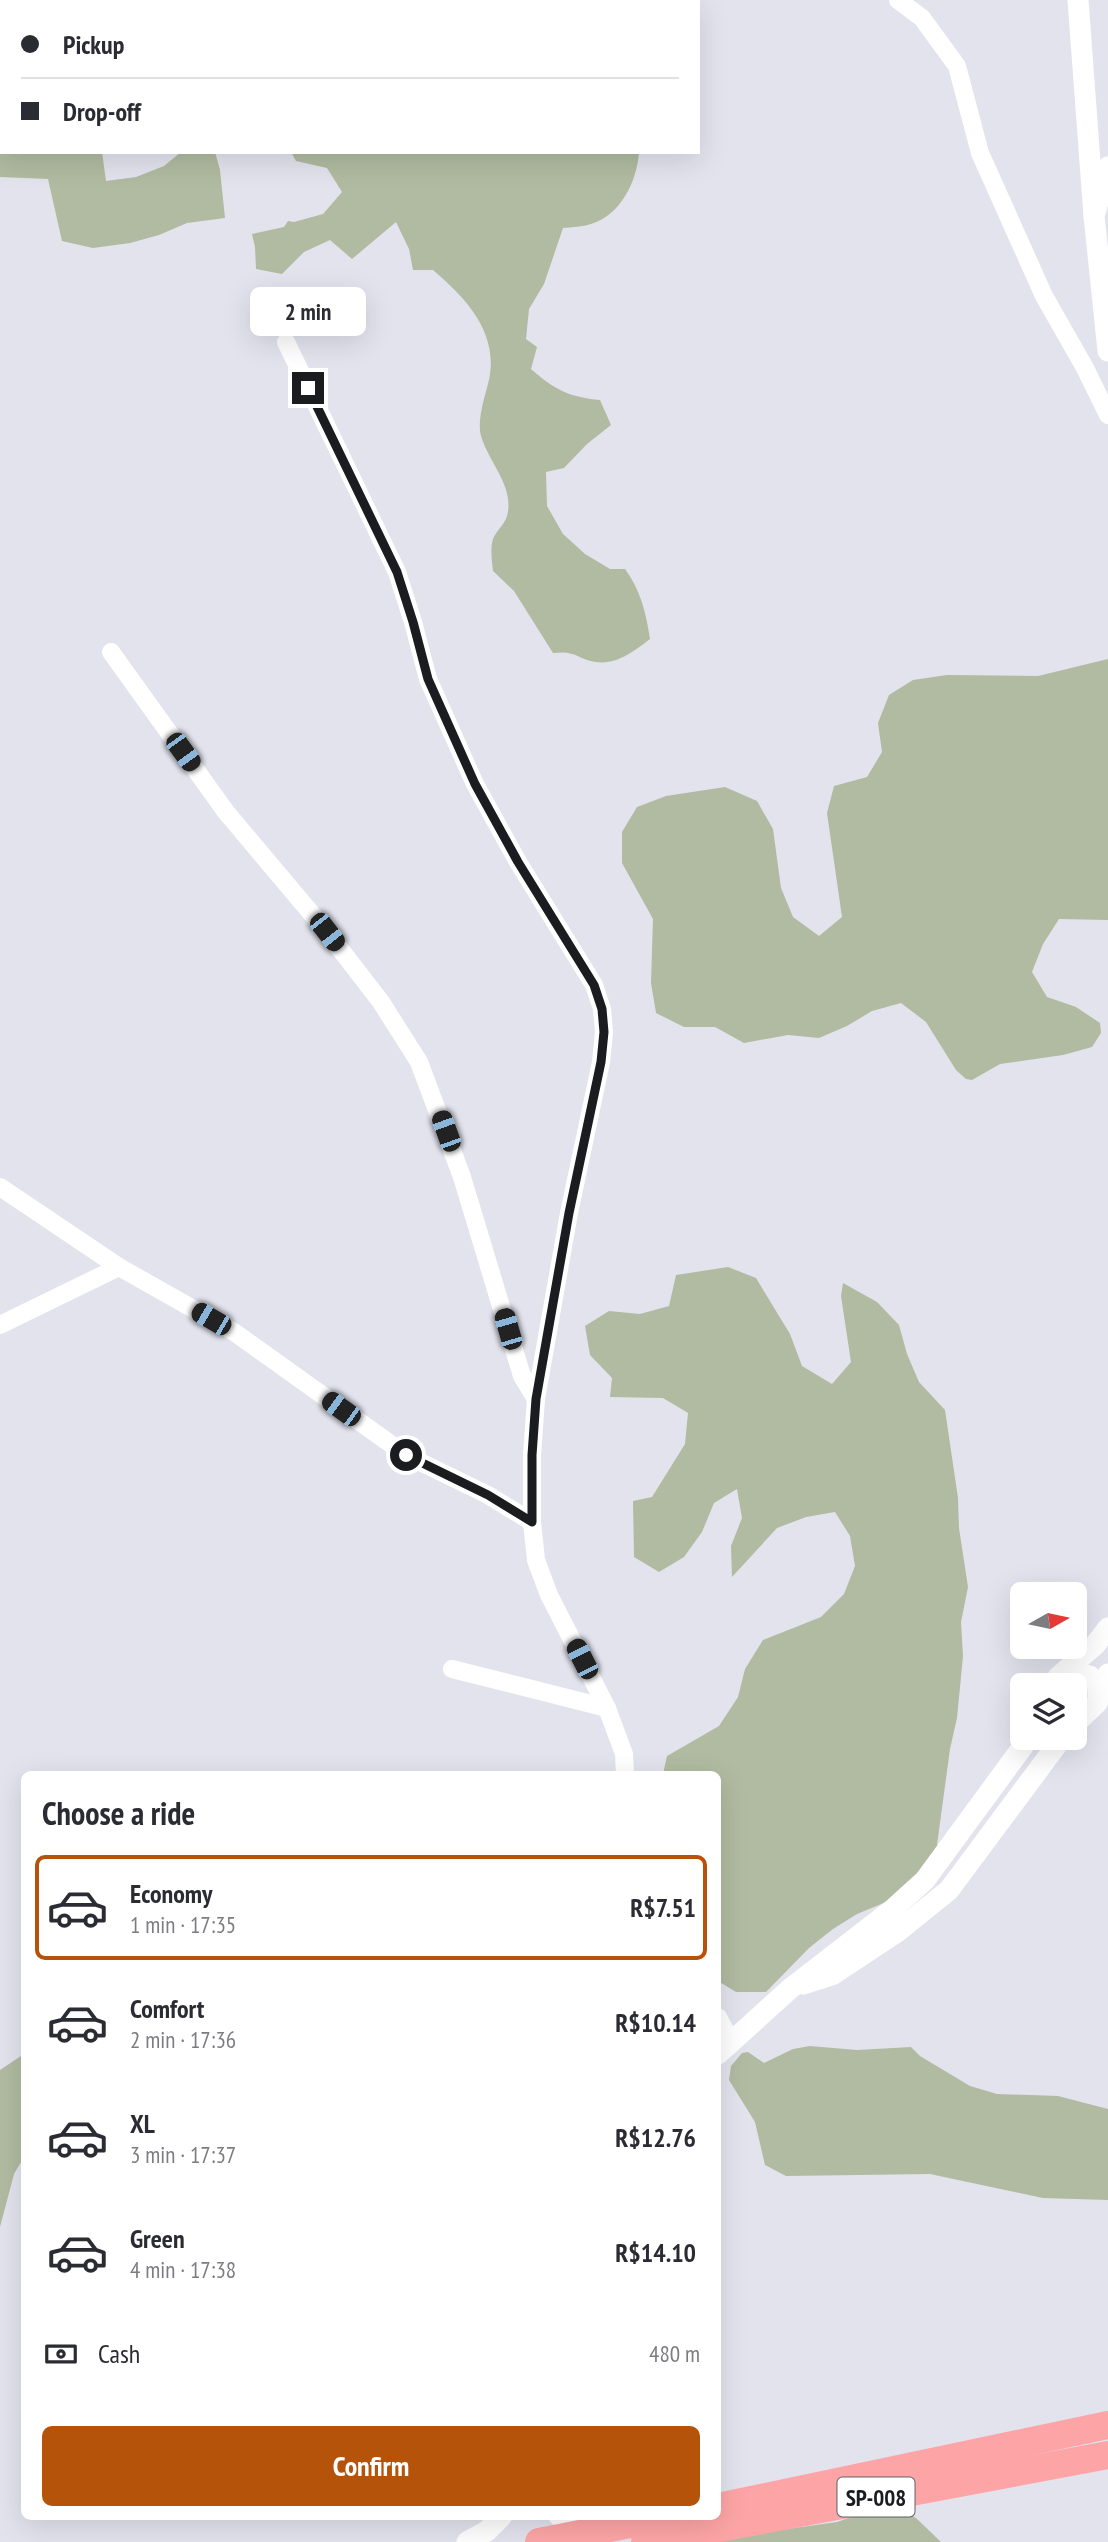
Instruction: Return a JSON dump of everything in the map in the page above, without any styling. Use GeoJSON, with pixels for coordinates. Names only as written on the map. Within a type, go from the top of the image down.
{"type":"FeatureCollection","features":[{"type":"Feature","properties":{"kind":"main road","name":"SP-008"},"geometry":{"type":"LineString","coordinates":[[721,2506],[1108,2425]]}},
{"type":"Feature","properties":{"kind":"main road","name":"SP-008"},"geometry":{"type":"LineString","coordinates":[[645,2542],[1108,2455]]}},
{"type":"Feature","properties":{"kind":"main road"},"geometry":{"type":"LineString","coordinates":[[539,2542],[650,2520]]}},
{"type":"Feature","properties":{"kind":"street"},"geometry":{"type":"LineString","coordinates":[[898,0],[922,18],[957,66],[980,152],[1044,296],[1108,415]]}},
{"type":"Feature","properties":{"kind":"street"},"geometry":{"type":"LineString","coordinates":[[1078,0],[1094,216],[1108,351]]}},
{"type":"Feature","properties":{"kind":"street"},"geometry":{"type":"LineString","coordinates":[[1094,216],[1108,167]]}},
{"type":"Feature","properties":{"kind":"street"},"geometry":{"type":"LineString","coordinates":[[286,342],[397,572],[428,679],[475,784],[518,862],[594,985],[602,1009],[604,1032],[601,1062],[569,1213],[536,1399],[532,1455],[532,1522],[536,1560],[549,1595],[607,1708],[624,1754],[625,1771]]}},
{"type":"Feature","properties":{"kind":"street"},"geometry":{"type":"LineString","coordinates":[[111,652],[226,812],[327,932],[381,1002],[419,1062],[462,1177],[522,1376],[536,1399]]}},
{"type":"Feature","properties":{"kind":"street"},"geometry":{"type":"LineString","coordinates":[[0,1187],[119,1267],[234,1332],[406,1455],[488,1495],[532,1522]]}},
{"type":"Feature","properties":{"kind":"street"},"geometry":{"type":"LineString","coordinates":[[0,1325],[119,1267]]}},
{"type":"Feature","properties":{"kind":"street"},"geometry":{"type":"LineString","coordinates":[[1066,1673],[1095,1646],[1108,1628]]}},
{"type":"Feature","properties":{"kind":"street"},"geometry":{"type":"LineString","coordinates":[[452,1669],[607,1708]]}},
{"type":"Feature","properties":{"kind":"street"},"geometry":{"type":"LineString","coordinates":[[1087,1674],[1091,1675],[1096,1684],[1102,1704]]}},
{"type":"Feature","properties":{"kind":"street"},"geometry":{"type":"LineString","coordinates":[[1087,1715],[1102,1704],[1108,1674]]}},
{"type":"Feature","properties":{"kind":"street"},"geometry":{"type":"LineString","coordinates":[[724,2048],[791,1988],[893,1909],[925,1880],[1020,1750]]}},
{"type":"Feature","properties":{"kind":"street"},"geometry":{"type":"LineString","coordinates":[[791,1988],[832,1975],[897,1932],[949,1890],[1053,1750]]}},
{"type":"Feature","properties":{"kind":"street"},"geometry":{"type":"LineString","coordinates":[[467,2542],[487,2531],[498,2520]]}},
{"type":"Feature","properties":{"kind":"street"},"geometry":{"type":"LineString","coordinates":[[566,2520],[587,2532]]}},
{"type":"Feature","properties":{"kind":"green space"},"geometry":{"type":"Polygon","coordinates":[[[0,154],[102,154],[106,181],[136,177],[164,166],[179,154],[216,154],[225,218],[187,223],[130,243],[93,248],[62,241],[48,179],[0,177],[0,154]]]}},
{"type":"Feature","properties":{"kind":"green space"},"geometry":{"type":"Polygon","coordinates":[[[292,154],[639,154],[631,185],[611,213],[591,224],[563,228],[544,284],[529,309],[526,339],[537,347],[531,369],[563,391],[600,400],[611,425],[587,444],[564,468],[546,472],[547,506],[563,534],[585,554],[610,569],[625,569],[631,577],[642,602],[650,639],[638,648],[618,659],[604,662],[590,661],[567,653],[553,653],[514,591],[493,571],[492,543],[506,519],[509,505],[504,485],[480,430],[481,410],[491,366],[490,350],[478,320],[458,293],[433,270],[413,270],[409,249],[396,222],[352,259],[330,240],[304,252],[282,274],[256,269],[252,234],[284,227],[288,221],[294,222],[323,214],[342,192],[327,168],[296,161],[292,154]]]}},
{"type":"Feature","properties":{"kind":"green space"},"geometry":{"type":"Polygon","coordinates":[[[1108,659],[1108,920],[1059,919],[1043,944],[1032,972],[1047,997],[1076,1007],[1100,1023],[1101,1033],[1092,1047],[1063,1055],[1000,1064],[972,1080],[966,1079],[956,1070],[926,1022],[901,1003],[872,1011],[819,1038],[788,1035],[744,1043],[715,1027],[684,1027],[656,1013],[651,983],[653,919],[622,863],[622,832],[637,807],[666,796],[725,787],[757,801],[773,829],[781,888],[793,917],[819,936],[842,917],[827,813],[834,786],[867,777],[882,752],[878,723],[889,695],[913,680],[947,675],[1038,676],[1108,659]]]}},
{"type":"Feature","properties":{"kind":"green space"},"geometry":{"type":"Polygon","coordinates":[[[728,1267],[756,1278],[790,1334],[802,1366],[832,1384],[851,1362],[841,1296],[843,1283],[877,1302],[899,1325],[919,1382],[945,1410],[958,1498],[959,1528],[968,1587],[961,1622],[963,1656],[957,1718],[950,1749],[937,1845],[938,1858],[886,1902],[857,1914],[833,1929],[809,1948],[766,1992],[736,1992],[721,1983],[721,1771],[664,1771],[667,1756],[719,1726],[738,1697],[745,1669],[763,1640],[821,1617],[844,1594],[855,1566],[850,1536],[835,1512],[806,1517],[777,1528],[732,1577],[731,1546],[742,1518],[737,1489],[714,1503],[702,1532],[684,1557],[659,1572],[634,1557],[633,1501],[652,1497],[685,1444],[688,1413],[663,1398],[610,1397],[612,1378],[590,1355],[585,1326],[609,1311],[640,1314],[669,1306],[676,1275],[728,1267]]]}},
{"type":"Feature","properties":{"kind":"green space"},"geometry":{"type":"Polygon","coordinates":[[[810,2046],[857,2050],[911,2047],[920,2056],[970,2086],[997,2094],[1058,2096],[1108,2109],[1108,2200],[1043,2198],[930,2174],[786,2176],[765,2165],[755,2122],[729,2080],[731,2066],[742,2053],[748,2052],[764,2063],[793,2049],[810,2046]]]}},
{"type":"Feature","properties":{"kind":"green space"},"geometry":{"type":"Polygon","coordinates":[[[21,2056],[21,2162],[14,2174],[0,2227],[0,2070],[21,2056]]]}},
{"type":"Feature","properties":{"kind":"green space"},"geometry":{"type":"Polygon","coordinates":[[[892,2503],[916,2518],[941,2542],[695,2542],[837,2522],[892,2503]]]}},
{"type":"Feature","properties":{"kind":"route"},"geometry":{"type":"LineString","coordinates":[[308,388],[397,572],[428,679],[475,784],[518,862],[594,985],[602,1009],[604,1032],[601,1062],[569,1213],[536,1399],[532,1455],[532,1522],[488,1495],[406,1455]]}}]}
